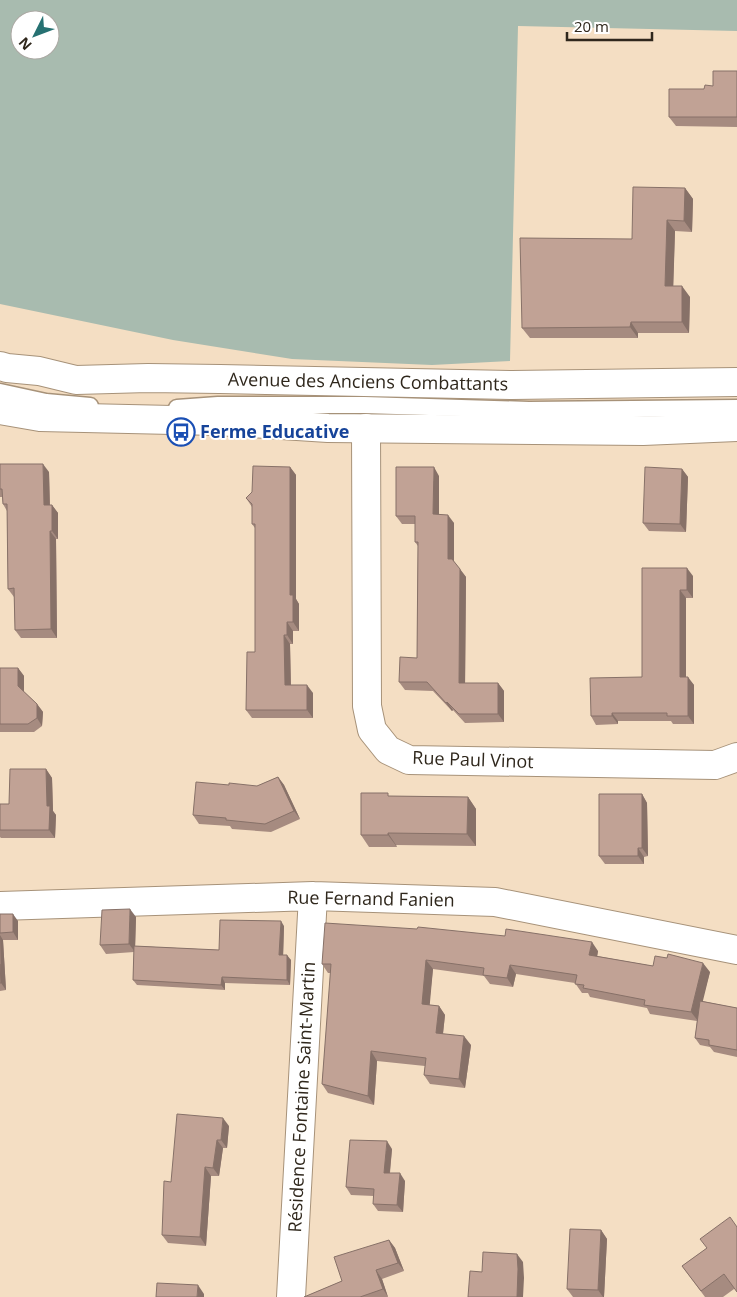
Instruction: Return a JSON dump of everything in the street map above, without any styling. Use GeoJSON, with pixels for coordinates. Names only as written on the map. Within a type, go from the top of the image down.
{"type":"FeatureCollection","features":[{"type":"Feature","properties":{"kind":"street","name":"Avenue des Anciens Combattants"},"geometry":{"type":"LineString","coordinates":[[0,366],[39,371],[76,380],[148,378],[512,385],[737,382]]}},
{"type":"Feature","properties":{"kind":"street"},"geometry":{"type":"LineString","coordinates":[[0,410],[40,417],[217,421],[328,428],[643,431],[737,427]]}},
{"type":"Feature","properties":{"kind":"street","name":"Rue Paul Vinot"},"geometry":{"type":"LineString","coordinates":[[366,428],[367,706],[372,730],[388,750],[409,760],[715,764],[737,758]]}},
{"type":"Feature","properties":{"kind":"street","name":"Rue Fernand Fanien"},"geometry":{"type":"LineString","coordinates":[[0,906],[313,896],[495,902],[737,950]]}},
{"type":"Feature","properties":{"kind":"street","name":"Résidence Fontaine Saint-Martin"},"geometry":{"type":"LineString","coordinates":[[291,1297],[313,896]]}},
{"type":"Feature","properties":{"kind":"lane"},"geometry":{"type":"LineString","coordinates":[[0,392],[46,402],[86,406],[176,408],[218,405],[364,405],[529,410],[737,408]]}},
{"type":"Feature","properties":{"kind":"green space"},"geometry":{"type":"Polygon","coordinates":[[[0,0],[737,0],[737,31],[518,26],[510,361],[432,365],[292,359],[173,340],[0,304],[0,0]]]}},
{"type":"Feature","properties":{"kind":"building"},"geometry":{"type":"Polygon","coordinates":[[[713,71],[737,71],[737,117],[669,117],[669,89],[704,89],[705,85],[713,86],[713,71]]]}},
{"type":"Feature","properties":{"kind":"building"},"geometry":{"type":"Polygon","coordinates":[[[633,187],[685,188],[684,221],[667,220],[665,286],[682,286],[682,322],[631,322],[630,327],[522,328],[520,238],[632,239],[633,187]]]}},
{"type":"Feature","properties":{"kind":"building"},"geometry":{"type":"Polygon","coordinates":[[[0,464],[43,464],[44,505],[52,505],[52,531],[50,531],[51,629],[15,630],[14,588],[8,589],[7,504],[3,504],[2,489],[0,489],[0,464]]]}},
{"type":"Feature","properties":{"kind":"building"},"geometry":{"type":"Polygon","coordinates":[[[253,466],[290,467],[290,595],[293,595],[293,622],[287,622],[287,635],[284,635],[285,685],[307,685],[307,710],[246,710],[247,652],[255,652],[255,524],[252,524],[252,504],[246,498],[252,492],[253,466]]]}},
{"type":"Feature","properties":{"kind":"building"},"geometry":{"type":"Polygon","coordinates":[[[396,467],[434,467],[433,514],[448,515],[448,559],[452,559],[460,569],[459,683],[498,683],[498,714],[459,714],[427,682],[399,682],[400,657],[417,658],[418,542],[415,542],[415,516],[396,516],[396,467]]]}},
{"type":"Feature","properties":{"kind":"building"},"geometry":{"type":"Polygon","coordinates":[[[645,467],[682,469],[680,524],[643,523],[645,467]]]}},
{"type":"Feature","properties":{"kind":"building"},"geometry":{"type":"Polygon","coordinates":[[[642,568],[687,568],[687,590],[680,590],[680,677],[688,677],[688,716],[667,716],[667,713],[612,713],[612,716],[591,716],[590,678],[642,677],[642,568]]]}},
{"type":"Feature","properties":{"kind":"building"},"geometry":{"type":"Polygon","coordinates":[[[0,668],[18,668],[18,686],[37,704],[37,718],[28,724],[0,724],[0,668]]]}},
{"type":"Feature","properties":{"kind":"building"},"geometry":{"type":"Polygon","coordinates":[[[10,769],[46,769],[47,806],[50,806],[49,830],[0,830],[0,804],[9,804],[10,769]]]}},
{"type":"Feature","properties":{"kind":"building"},"geometry":{"type":"Polygon","coordinates":[[[278,777],[294,811],[265,824],[193,815],[196,782],[257,786],[278,777]]]}},
{"type":"Feature","properties":{"kind":"building"},"geometry":{"type":"Polygon","coordinates":[[[361,793],[388,793],[388,796],[468,797],[467,834],[388,833],[388,835],[361,835],[361,793]]]}},
{"type":"Feature","properties":{"kind":"building"},"geometry":{"type":"Polygon","coordinates":[[[599,794],[642,794],[642,848],[638,848],[638,856],[599,856],[599,794]]]}},
{"type":"Feature","properties":{"kind":"building"},"geometry":{"type":"Polygon","coordinates":[[[130,909],[129,944],[100,945],[102,910],[130,909]]]}},
{"type":"Feature","properties":{"kind":"building"},"geometry":{"type":"Polygon","coordinates":[[[0,914],[13,914],[13,932],[0,933],[0,914]]]}},
{"type":"Feature","properties":{"kind":"building"},"geometry":{"type":"Polygon","coordinates":[[[220,920],[281,921],[279,955],[287,955],[287,980],[222,977],[221,985],[133,980],[134,946],[219,950],[220,920]]]}},
{"type":"Feature","properties":{"kind":"building"},"geometry":{"type":"Polygon","coordinates":[[[325,923],[417,929],[418,927],[505,936],[506,929],[592,942],[589,955],[653,966],[655,956],[667,958],[668,954],[703,963],[691,1012],[644,1005],[645,1000],[583,988],[584,985],[575,984],[577,975],[510,965],[507,978],[483,975],[484,968],[426,960],[422,1004],[439,1006],[436,1033],[464,1036],[459,1079],[424,1075],[426,1058],[371,1051],[368,1096],[322,1084],[331,964],[322,964],[325,923]]]}},
{"type":"Feature","properties":{"kind":"building"},"geometry":{"type":"Polygon","coordinates":[[[700,1001],[737,1008],[737,1050],[709,1045],[709,1040],[695,1038],[700,1001]]]}},
{"type":"Feature","properties":{"kind":"building"},"geometry":{"type":"Polygon","coordinates":[[[177,1114],[223,1118],[221,1140],[217,1140],[213,1168],[205,1167],[200,1237],[162,1235],[164,1181],[171,1182],[177,1114]]]}},
{"type":"Feature","properties":{"kind":"building"},"geometry":{"type":"Polygon","coordinates":[[[350,1140],[387,1141],[384,1173],[400,1173],[397,1205],[373,1204],[374,1189],[346,1187],[350,1140]]]}},
{"type":"Feature","properties":{"kind":"building"},"geometry":{"type":"Polygon","coordinates":[[[730,1217],[737,1227],[737,1292],[724,1274],[701,1291],[682,1266],[707,1248],[700,1239],[730,1217]]]}},
{"type":"Feature","properties":{"kind":"building"},"geometry":{"type":"Polygon","coordinates":[[[570,1229],[601,1230],[598,1290],[567,1289],[570,1229]]]}},
{"type":"Feature","properties":{"kind":"building"},"geometry":{"type":"Polygon","coordinates":[[[389,1240],[398,1263],[376,1270],[383,1289],[360,1297],[304,1297],[342,1281],[334,1257],[389,1240]]]}},
{"type":"Feature","properties":{"kind":"building"},"geometry":{"type":"Polygon","coordinates":[[[483,1252],[517,1254],[517,1297],[468,1297],[470,1271],[482,1272],[483,1252]]]}},
{"type":"Feature","properties":{"kind":"building"},"geometry":{"type":"Polygon","coordinates":[[[157,1283],[198,1285],[197,1297],[156,1297],[157,1283]]]}},
{"type":"Feature","properties":{"kind":"place","name":"Ferme Educative"},"geometry":{"type":"Point","coordinates":[181,432]}}]}
